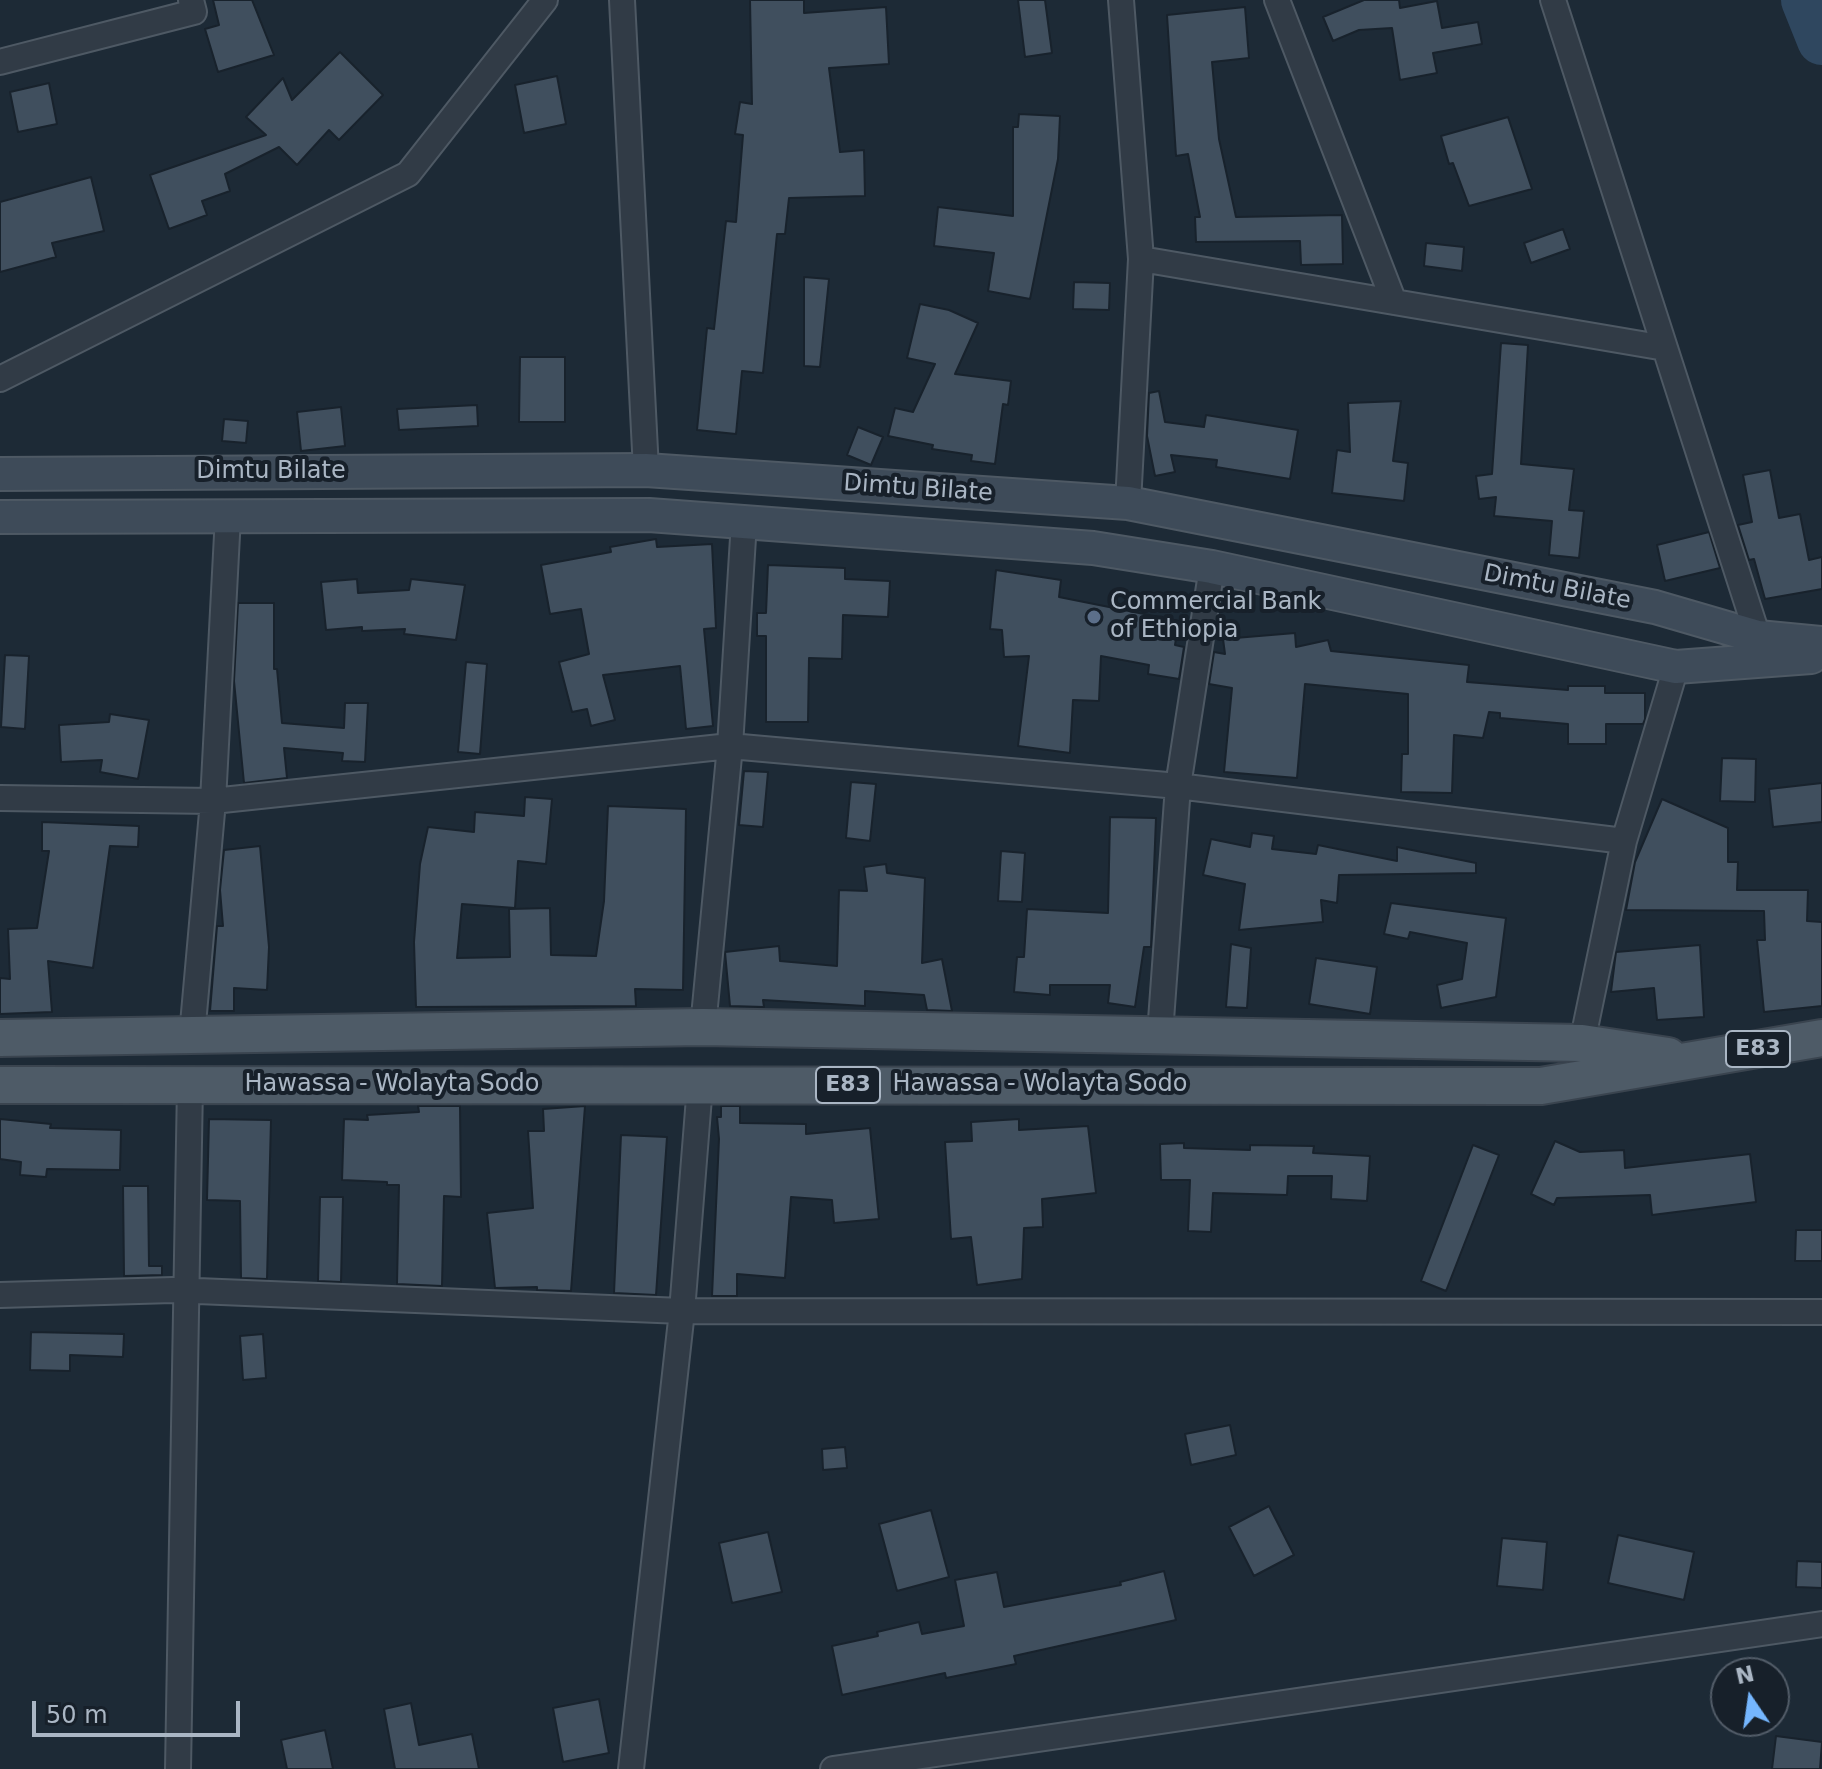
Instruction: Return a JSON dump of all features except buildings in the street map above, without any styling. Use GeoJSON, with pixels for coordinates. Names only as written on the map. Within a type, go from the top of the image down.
{"type":"FeatureCollection","features":[{"type":"Feature","properties":{"kind":"main road","name":"Dimtu Bilate"},"geometry":{"type":"LineString","coordinates":[[0,474],[646,470],[1128,503],[1655,607],[1758,637],[1822,643]]}},
{"type":"Feature","properties":{"kind":"main road"},"geometry":{"type":"LineString","coordinates":[[0,517],[649,515],[1093,548],[1212,567],[1676,667],[1822,656]]}},
{"type":"Feature","properties":{"kind":"main road"},"geometry":{"type":"LineString","coordinates":[[700,1085],[703,1027]]}},
{"type":"Feature","properties":{"kind":"main road","name":"Hawassa - Wolayta Sodo"},"geometry":{"type":"LineString","coordinates":[[0,1038],[703,1027],[1582,1043],[1693,1060]]}},
{"type":"Feature","properties":{"kind":"main road"},"geometry":{"type":"LineString","coordinates":[[1157,1086],[1160,1034]]}},
{"type":"Feature","properties":{"kind":"main road"},"geometry":{"type":"LineString","coordinates":[[190,1085],[192,1035]]}},
{"type":"Feature","properties":{"kind":"main road","name":"Hawassa - Wolayta Sodo"},"geometry":{"type":"LineString","coordinates":[[0,1085],[1541,1086],[1822,1038]]}},
{"type":"Feature","properties":{"kind":"street"},"geometry":{"type":"LineString","coordinates":[[0,62],[194,12],[191,0]]}},
{"type":"Feature","properties":{"kind":"street"},"geometry":{"type":"LineString","coordinates":[[0,379],[408,174],[545,0]]}},
{"type":"Feature","properties":{"kind":"street"},"geometry":{"type":"LineString","coordinates":[[622,0],[646,470]]}},
{"type":"Feature","properties":{"kind":"street"},"geometry":{"type":"LineString","coordinates":[[1121,0],[1141,259],[1128,503]]}},
{"type":"Feature","properties":{"kind":"street"},"geometry":{"type":"LineString","coordinates":[[1277,0],[1394,302]]}},
{"type":"Feature","properties":{"kind":"street"},"geometry":{"type":"LineString","coordinates":[[1553,0],[1758,637]]}},
{"type":"Feature","properties":{"kind":"street"},"geometry":{"type":"LineString","coordinates":[[1141,259],[1665,348]]}},
{"type":"Feature","properties":{"kind":"street"},"geometry":{"type":"LineString","coordinates":[[192,1035],[213,801],[228,516]]}},
{"type":"Feature","properties":{"kind":"street"},"geometry":{"type":"LineString","coordinates":[[703,1027],[730,746],[744,522]]}},
{"type":"Feature","properties":{"kind":"street"},"geometry":{"type":"LineString","coordinates":[[1160,1034],[1178,786],[1212,567]]}},
{"type":"Feature","properties":{"kind":"street"},"geometry":{"type":"LineString","coordinates":[[1582,1043],[1624,841],[1676,667]]}},
{"type":"Feature","properties":{"kind":"street"},"geometry":{"type":"LineString","coordinates":[[0,798],[213,801],[730,746],[1178,786],[1624,841]]}},
{"type":"Feature","properties":{"kind":"street"},"geometry":{"type":"LineString","coordinates":[[178,1769],[190,1085]]}},
{"type":"Feature","properties":{"kind":"street"},"geometry":{"type":"LineString","coordinates":[[631,1769],[682,1311],[700,1085]]}},
{"type":"Feature","properties":{"kind":"street"},"geometry":{"type":"LineString","coordinates":[[0,1295],[187,1291],[682,1311],[1822,1312]]}},
{"type":"Feature","properties":{"kind":"street"},"geometry":{"type":"LineString","coordinates":[[833,1769],[1822,1624]]}},
{"type":"Feature","properties":{"kind":"waterway"},"geometry":{"type":"LineString","coordinates":[[1806,0],[1822,40]]}},
{"type":"Feature","properties":{"kind":"place","name":"Commercial Bank of Ethiopia"},"geometry":{"type":"Point","coordinates":[1094,617]}}]}
